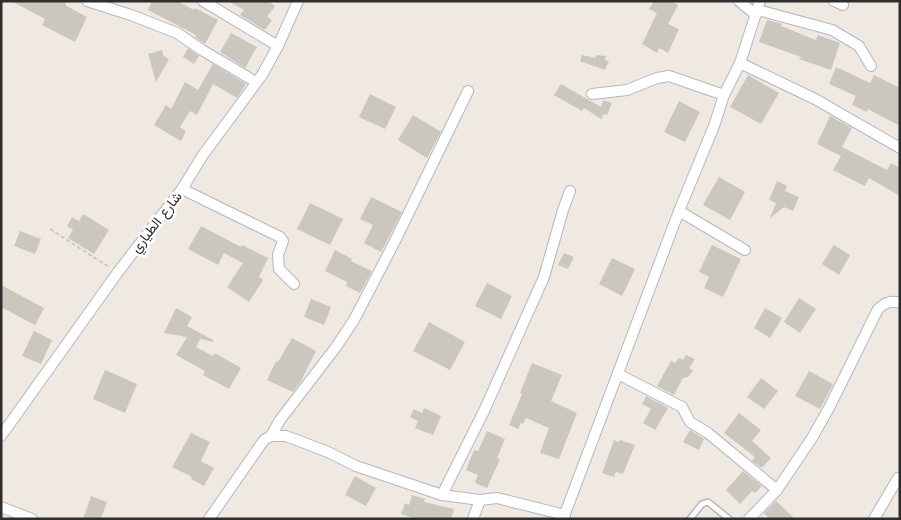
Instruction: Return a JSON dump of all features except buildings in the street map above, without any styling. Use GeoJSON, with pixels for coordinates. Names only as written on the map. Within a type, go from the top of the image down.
{"type":"FeatureCollection","features":[{"type":"Feature","properties":{"kind":"street"},"geometry":{"type":"LineString","coordinates":[[87,1],[131,15],[177,33],[256,82]]}},
{"type":"Feature","properties":{"kind":"street"},"geometry":{"type":"LineString","coordinates":[[203,1],[278,46]]}},
{"type":"Feature","properties":{"kind":"street","name":"شارع الطياري"},"geometry":{"type":"LineString","coordinates":[[1,436],[118,272],[182,188],[203,155],[256,82],[278,46],[298,1]]}},
{"type":"Feature","properties":{"kind":"street"},"geometry":{"type":"LineString","coordinates":[[739,1],[758,9],[832,30],[858,46],[871,66]]}},
{"type":"Feature","properties":{"kind":"street"},"geometry":{"type":"LineString","coordinates":[[209,519],[264,440],[271,436],[286,436],[328,452],[356,466],[442,495],[480,500],[498,498],[564,517],[679,211],[714,126],[724,95],[740,63],[758,9]]}},
{"type":"Feature","properties":{"kind":"street"},"geometry":{"type":"LineString","coordinates":[[740,63],[815,99],[900,148]]}},
{"type":"Feature","properties":{"kind":"street"},"geometry":{"type":"LineString","coordinates":[[592,94],[627,90],[657,78],[669,76],[724,95]]}},
{"type":"Feature","properties":{"kind":"street"},"geometry":{"type":"LineString","coordinates":[[271,436],[280,420],[336,347],[354,320],[468,91]]}},
{"type":"Feature","properties":{"kind":"street"},"geometry":{"type":"LineString","coordinates":[[182,188],[280,237],[283,241],[278,256],[279,269],[294,284]]}},
{"type":"Feature","properties":{"kind":"street"},"geometry":{"type":"LineString","coordinates":[[442,495],[484,411],[544,277],[570,191]]}},
{"type":"Feature","properties":{"kind":"street"},"geometry":{"type":"LineString","coordinates":[[679,211],[745,250]]}},
{"type":"Feature","properties":{"kind":"street"},"geometry":{"type":"LineString","coordinates":[[749,519],[778,490],[812,438],[878,310],[884,304],[892,301],[900,303]]}},
{"type":"Feature","properties":{"kind":"street"},"geometry":{"type":"LineString","coordinates":[[618,374],[682,408],[690,422],[727,447],[778,490]]}},
{"type":"Feature","properties":{"kind":"street"},"geometry":{"type":"LineString","coordinates":[[874,519],[898,478]]}},
{"type":"Feature","properties":{"kind":"street"},"geometry":{"type":"LineString","coordinates":[[473,519],[480,500]]}},
{"type":"Feature","properties":{"kind":"street"},"geometry":{"type":"LineString","coordinates":[[1,507],[32,519]]}},
{"type":"Feature","properties":{"kind":"lane"},"geometry":{"type":"LineString","coordinates":[[690,519],[702,504],[708,502],[729,519]]}},
{"type":"Feature","properties":{"kind":"path"},"geometry":{"type":"LineString","coordinates":[[50,229],[118,272]]}}]}
